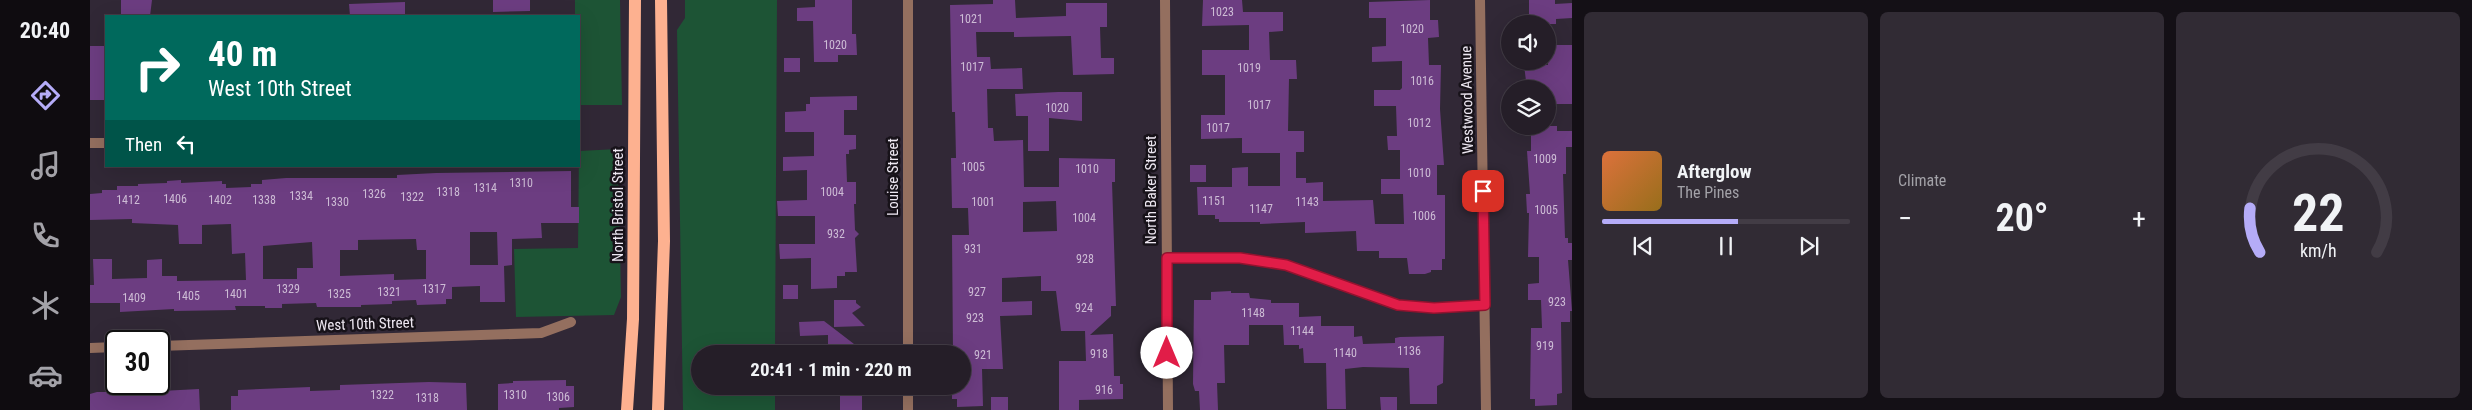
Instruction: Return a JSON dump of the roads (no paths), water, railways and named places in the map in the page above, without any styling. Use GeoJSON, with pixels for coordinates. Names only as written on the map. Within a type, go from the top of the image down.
{"type":"FeatureCollection","features":[{"type":"Feature","properties":{"kind":"main road","name":"North Bristol Street"},"geometry":{"type":"LineString","coordinates":[[627,410],[633,319],[635,0]]}},
{"type":"Feature","properties":{"kind":"main road"},"geometry":{"type":"LineString","coordinates":[[658,410],[664,241],[661,0]]}},
{"type":"Feature","properties":{"kind":"street","name":"Louise Street"},"geometry":{"type":"LineString","coordinates":[[908,0],[908,345]]}},
{"type":"Feature","properties":{"kind":"street","name":"North Baker Street"},"geometry":{"type":"LineString","coordinates":[[1165,0],[1168,410]]}},
{"type":"Feature","properties":{"kind":"street","name":"Westwood Avenue"},"geometry":{"type":"LineString","coordinates":[[1480,0],[1486,410]]}},
{"type":"Feature","properties":{"kind":"street"},"geometry":{"type":"LineString","coordinates":[[90,143],[105,143]]}},
{"type":"Feature","properties":{"kind":"street"},"geometry":{"type":"LineString","coordinates":[[1167,258],[1240,258],[1286,265],[1398,305],[1434,308],[1485,305]]}},
{"type":"Feature","properties":{"kind":"street","name":"West 10th Street"},"geometry":{"type":"LineString","coordinates":[[170,346],[541,333],[571,322]]}},
{"type":"Feature","properties":{"kind":"street"},"geometry":{"type":"LineString","coordinates":[[90,348],[105,347]]}},
{"type":"Feature","properties":{"kind":"street"},"geometry":{"type":"LineString","coordinates":[[908,395],[908,410]]}}]}
